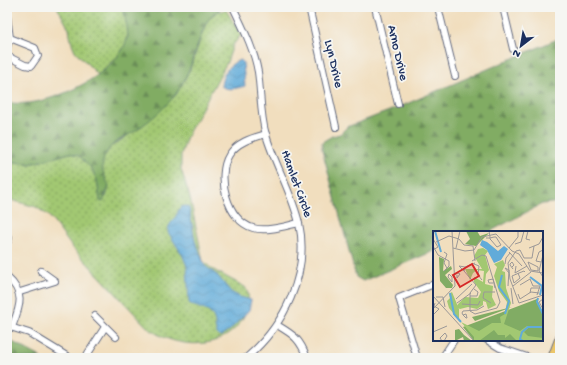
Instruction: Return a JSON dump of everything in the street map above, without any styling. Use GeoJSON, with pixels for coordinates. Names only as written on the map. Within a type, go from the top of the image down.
{"type":"FeatureCollection","features":[{"type":"Feature","properties":{"kind":"main road"},"geometry":{"type":"LineString","coordinates":[[552,358],[560,338]]}},
{"type":"Feature","properties":{"kind":"street","name":"Hamlet Circle"},"geometry":{"type":"LineString","coordinates":[[233,7],[249,42],[257,70],[266,134],[299,223],[301,240],[298,276],[292,294],[277,325],[266,340],[246,358]]}},
{"type":"Feature","properties":{"kind":"street","name":"Lyn Drive"},"geometry":{"type":"LineString","coordinates":[[309,7],[336,127]]}},
{"type":"Feature","properties":{"kind":"street","name":"Arno Drive"},"geometry":{"type":"LineString","coordinates":[[375,7],[398,104]]}},
{"type":"Feature","properties":{"kind":"street"},"geometry":{"type":"LineString","coordinates":[[438,7],[455,76]]}},
{"type":"Feature","properties":{"kind":"street"},"geometry":{"type":"LineString","coordinates":[[504,7],[513,49]]}},
{"type":"Feature","properties":{"kind":"street"},"geometry":{"type":"LineString","coordinates":[[7,16],[10,38],[7,47]]}},
{"type":"Feature","properties":{"kind":"street"},"geometry":{"type":"LineString","coordinates":[[7,56],[25,65],[31,66],[38,56],[35,48],[10,38]]}},
{"type":"Feature","properties":{"kind":"street"},"geometry":{"type":"LineString","coordinates":[[266,134],[244,141],[230,154],[226,161],[223,173],[232,210],[242,222],[256,229],[270,229],[299,223]]}},
{"type":"Feature","properties":{"kind":"street"},"geometry":{"type":"LineString","coordinates":[[7,236],[9,238],[7,243]]}},
{"type":"Feature","properties":{"kind":"street"},"geometry":{"type":"LineString","coordinates":[[20,292],[55,280],[41,271]]}},
{"type":"Feature","properties":{"kind":"street"},"geometry":{"type":"LineString","coordinates":[[7,277],[15,284],[20,292],[20,308],[10,326],[45,342],[70,358]]}},
{"type":"Feature","properties":{"kind":"street"},"geometry":{"type":"LineString","coordinates":[[417,358],[399,298],[433,284]]}},
{"type":"Feature","properties":{"kind":"street"},"geometry":{"type":"LineString","coordinates":[[95,316],[116,337]]}},
{"type":"Feature","properties":{"kind":"street"},"geometry":{"type":"LineString","coordinates":[[277,325],[292,334],[301,343],[307,358]]}},
{"type":"Feature","properties":{"kind":"street"},"geometry":{"type":"LineString","coordinates":[[85,358],[105,327]]}},
{"type":"Feature","properties":{"kind":"street"},"geometry":{"type":"LineString","coordinates":[[442,358],[453,341]]}},
{"type":"Feature","properties":{"kind":"street"},"geometry":{"type":"LineString","coordinates":[[489,341],[500,348],[530,358]]}},
{"type":"Feature","properties":{"kind":"green space"},"geometry":{"type":"Polygon","coordinates":[[[57,7],[124,7],[124,14],[129,32],[126,45],[118,56],[98,75],[75,51],[71,41],[69,29],[57,7]]]}},
{"type":"Feature","properties":{"kind":"green space"},"geometry":{"type":"Polygon","coordinates":[[[124,7],[221,7],[207,22],[189,69],[181,87],[175,95],[154,117],[136,131],[115,143],[109,149],[103,163],[103,171],[109,186],[103,202],[100,201],[97,180],[91,168],[79,156],[70,153],[30,164],[7,161],[7,102],[21,103],[38,101],[56,96],[92,79],[107,67],[119,55],[126,42],[128,33],[124,7]]]}},
{"type":"Feature","properties":{"kind":"green space"},"geometry":{"type":"Polygon","coordinates":[[[226,10],[241,35],[233,45],[227,62],[187,136],[181,155],[181,169],[190,198],[203,261],[212,269],[245,287],[248,293],[248,302],[246,311],[239,324],[228,334],[216,340],[202,343],[187,343],[159,335],[147,327],[72,247],[49,216],[36,207],[7,199],[7,161],[30,164],[70,153],[79,156],[91,168],[97,180],[99,193],[106,197],[109,186],[102,172],[103,159],[110,147],[123,139],[176,95],[190,69],[206,23],[211,15],[219,11],[226,10]]]}},
{"type":"Feature","properties":{"kind":"green space"},"geometry":{"type":"Polygon","coordinates":[[[560,38],[560,202],[542,204],[491,231],[433,231],[433,251],[363,281],[356,277],[322,149],[322,142],[332,136],[340,134],[347,127],[397,108],[560,38]]]}},
{"type":"Feature","properties":{"kind":"green space"},"geometry":{"type":"Polygon","coordinates":[[[7,339],[39,356],[41,358],[7,358],[7,339]]]}},
{"type":"Feature","properties":{"kind":"water"},"geometry":{"type":"Polygon","coordinates":[[[241,60],[243,63],[245,86],[230,89],[221,86],[223,78],[230,66],[241,60]]]}},
{"type":"Feature","properties":{"kind":"water"},"geometry":{"type":"Polygon","coordinates":[[[186,206],[189,208],[195,241],[205,266],[217,275],[231,292],[240,297],[251,300],[249,310],[230,330],[220,337],[217,332],[213,316],[205,310],[189,303],[187,266],[182,254],[168,232],[169,227],[179,209],[186,206]]]}}]}
